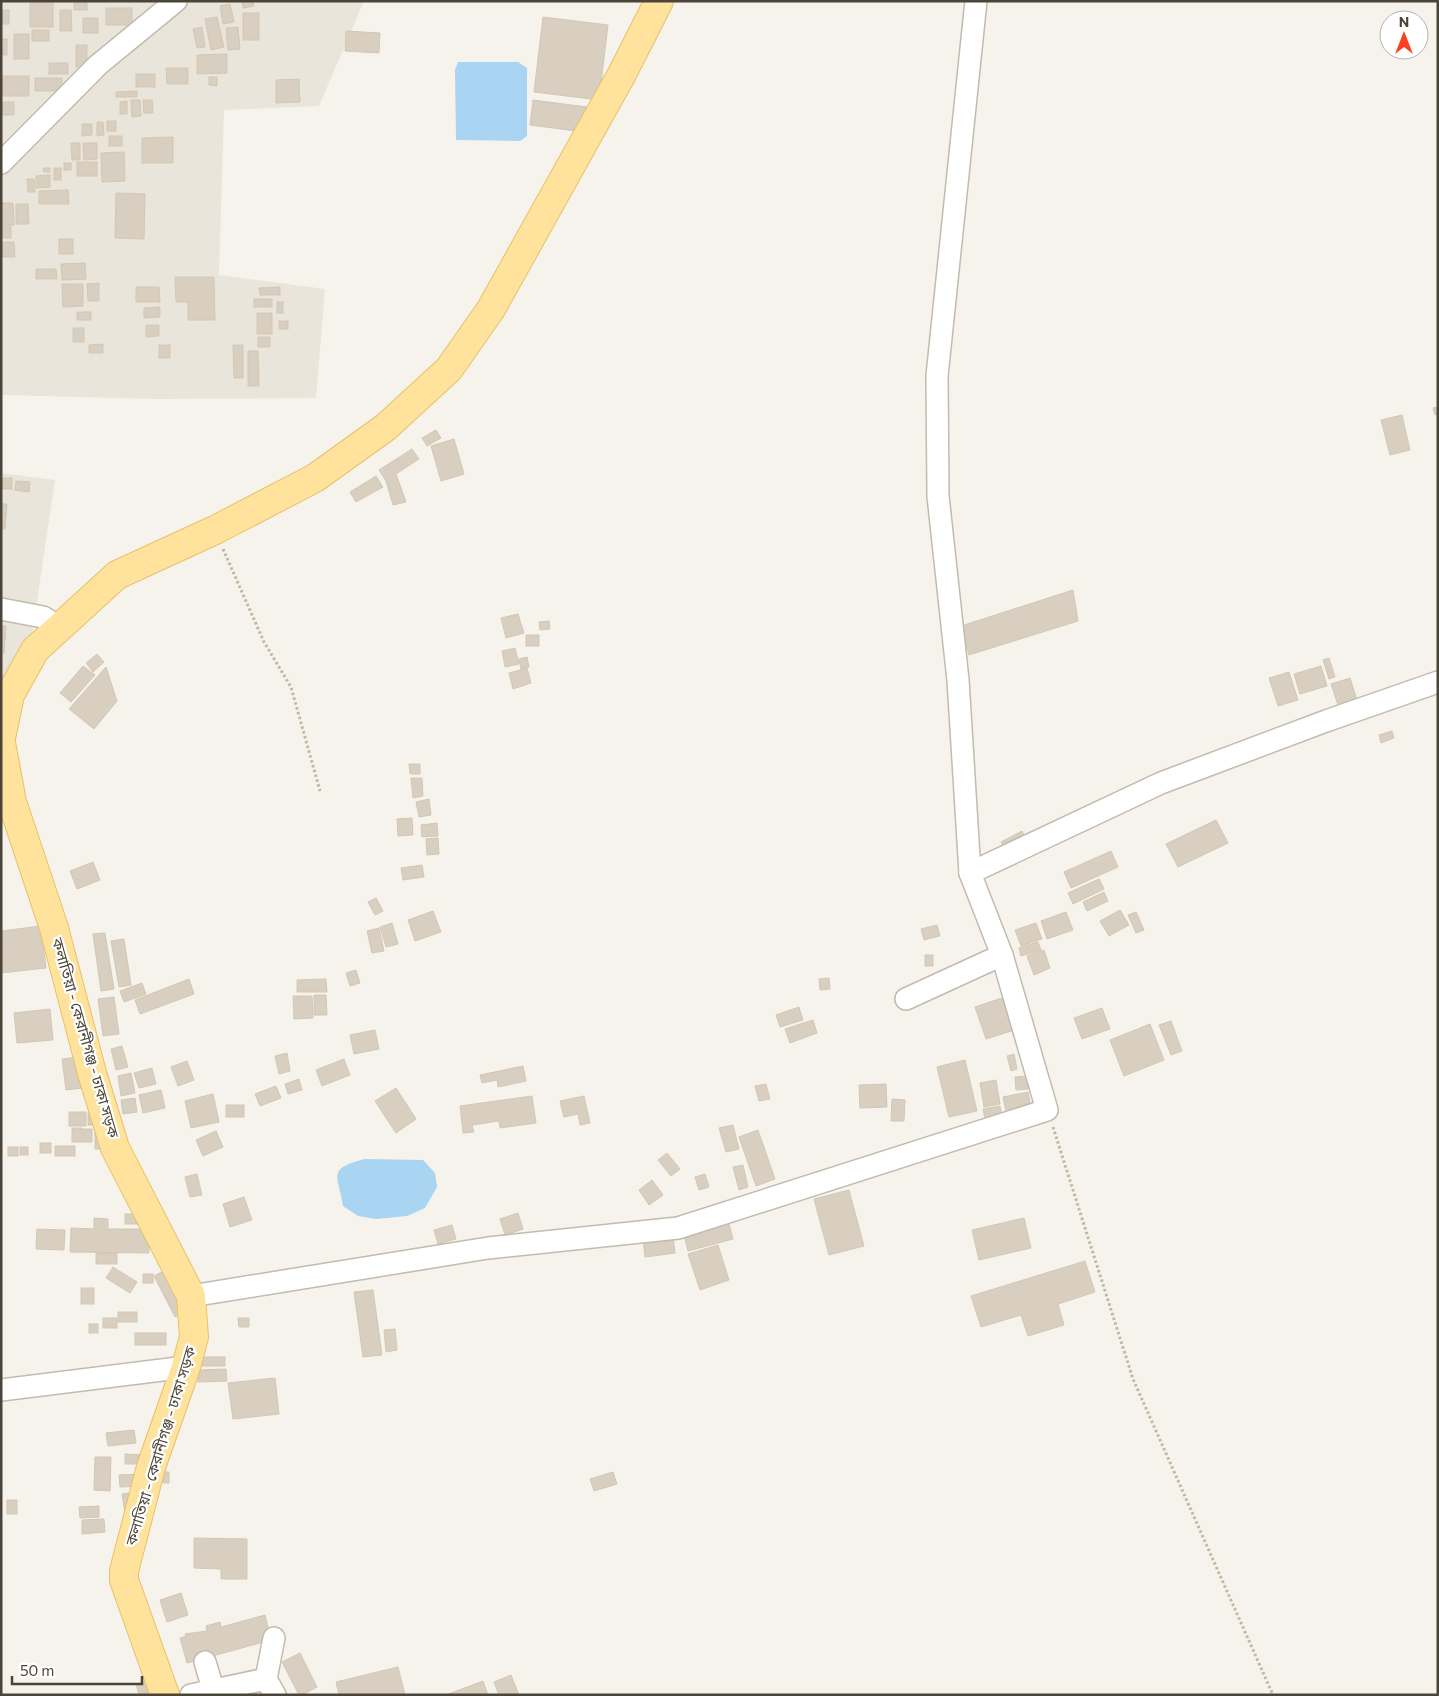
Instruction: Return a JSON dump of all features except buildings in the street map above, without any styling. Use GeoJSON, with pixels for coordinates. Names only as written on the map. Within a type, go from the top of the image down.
{"type":"FeatureCollection","features":[{"type":"Feature","properties":{"kind":"main road"},"geometry":{"type":"LineString","coordinates":[[1,738],[10,695],[35,650],[117,575],[215,530],[315,478],[386,427],[449,369],[490,309],[622,74],[659,1]]}},
{"type":"Feature","properties":{"kind":"main road","name":"কলাতিয়া - কেরানীগঞ্জ - ঢাকা সড়ক"},"geometry":{"type":"LineString","coordinates":[[1,743],[12,802],[54,928],[92,1073],[115,1148],[191,1296],[194,1337],[186,1367],[151,1467],[124,1571],[124,1580],[165,1695]]}},
{"type":"Feature","properties":{"kind":"street"},"geometry":{"type":"LineString","coordinates":[[1,163],[98,65],[176,1]]}},
{"type":"Feature","properties":{"kind":"street"},"geometry":{"type":"LineString","coordinates":[[191,1296],[488,1248],[678,1228],[1047,1110],[1002,955],[970,873],[958,680],[938,496],[937,376],[976,1]]}},
{"type":"Feature","properties":{"kind":"street"},"geometry":{"type":"LineString","coordinates":[[1,609],[43,617],[58,627]]}},
{"type":"Feature","properties":{"kind":"street"},"geometry":{"type":"LineString","coordinates":[[970,873],[1161,782],[1326,720],[1438,682]]}},
{"type":"Feature","properties":{"kind":"street"},"geometry":{"type":"LineString","coordinates":[[906,999],[1002,955]]}},
{"type":"Feature","properties":{"kind":"street"},"geometry":{"type":"LineString","coordinates":[[1,1390],[186,1367]]}},
{"type":"Feature","properties":{"kind":"street"},"geometry":{"type":"LineString","coordinates":[[191,1695],[213,1689],[270,1687],[274,1638]]}},
{"type":"Feature","properties":{"kind":"street"},"geometry":{"type":"LineString","coordinates":[[205,1662],[213,1689]]}},
{"type":"Feature","properties":{"kind":"path"},"geometry":{"type":"LineString","coordinates":[[215,530],[264,642],[291,687],[320,791]]}},
{"type":"Feature","properties":{"kind":"path"},"geometry":{"type":"LineString","coordinates":[[1047,1110],[1133,1379],[1273,1695]]}},
{"type":"Feature","properties":{"kind":"shaded area"},"geometry":{"type":"Polygon","coordinates":[[[1,1],[364,1],[319,106],[224,110],[219,275],[325,289],[316,398],[158,399],[1,395],[1,1]]]}},
{"type":"Feature","properties":{"kind":"shaded area"},"geometry":{"type":"Polygon","coordinates":[[[1,473],[55,480],[22,702],[1,765],[1,473]]]}},
{"type":"Feature","properties":{"kind":"water"},"geometry":{"type":"Polygon","coordinates":[[[458,62],[518,62],[527,68],[527,136],[520,141],[456,140],[455,70],[458,62]]]}},
{"type":"Feature","properties":{"kind":"water"},"geometry":{"type":"Polygon","coordinates":[[[365,1159],[423,1160],[435,1173],[437,1187],[425,1208],[407,1216],[376,1219],[358,1216],[343,1206],[338,1181],[339,1170],[344,1166],[365,1159]]]}}]}
